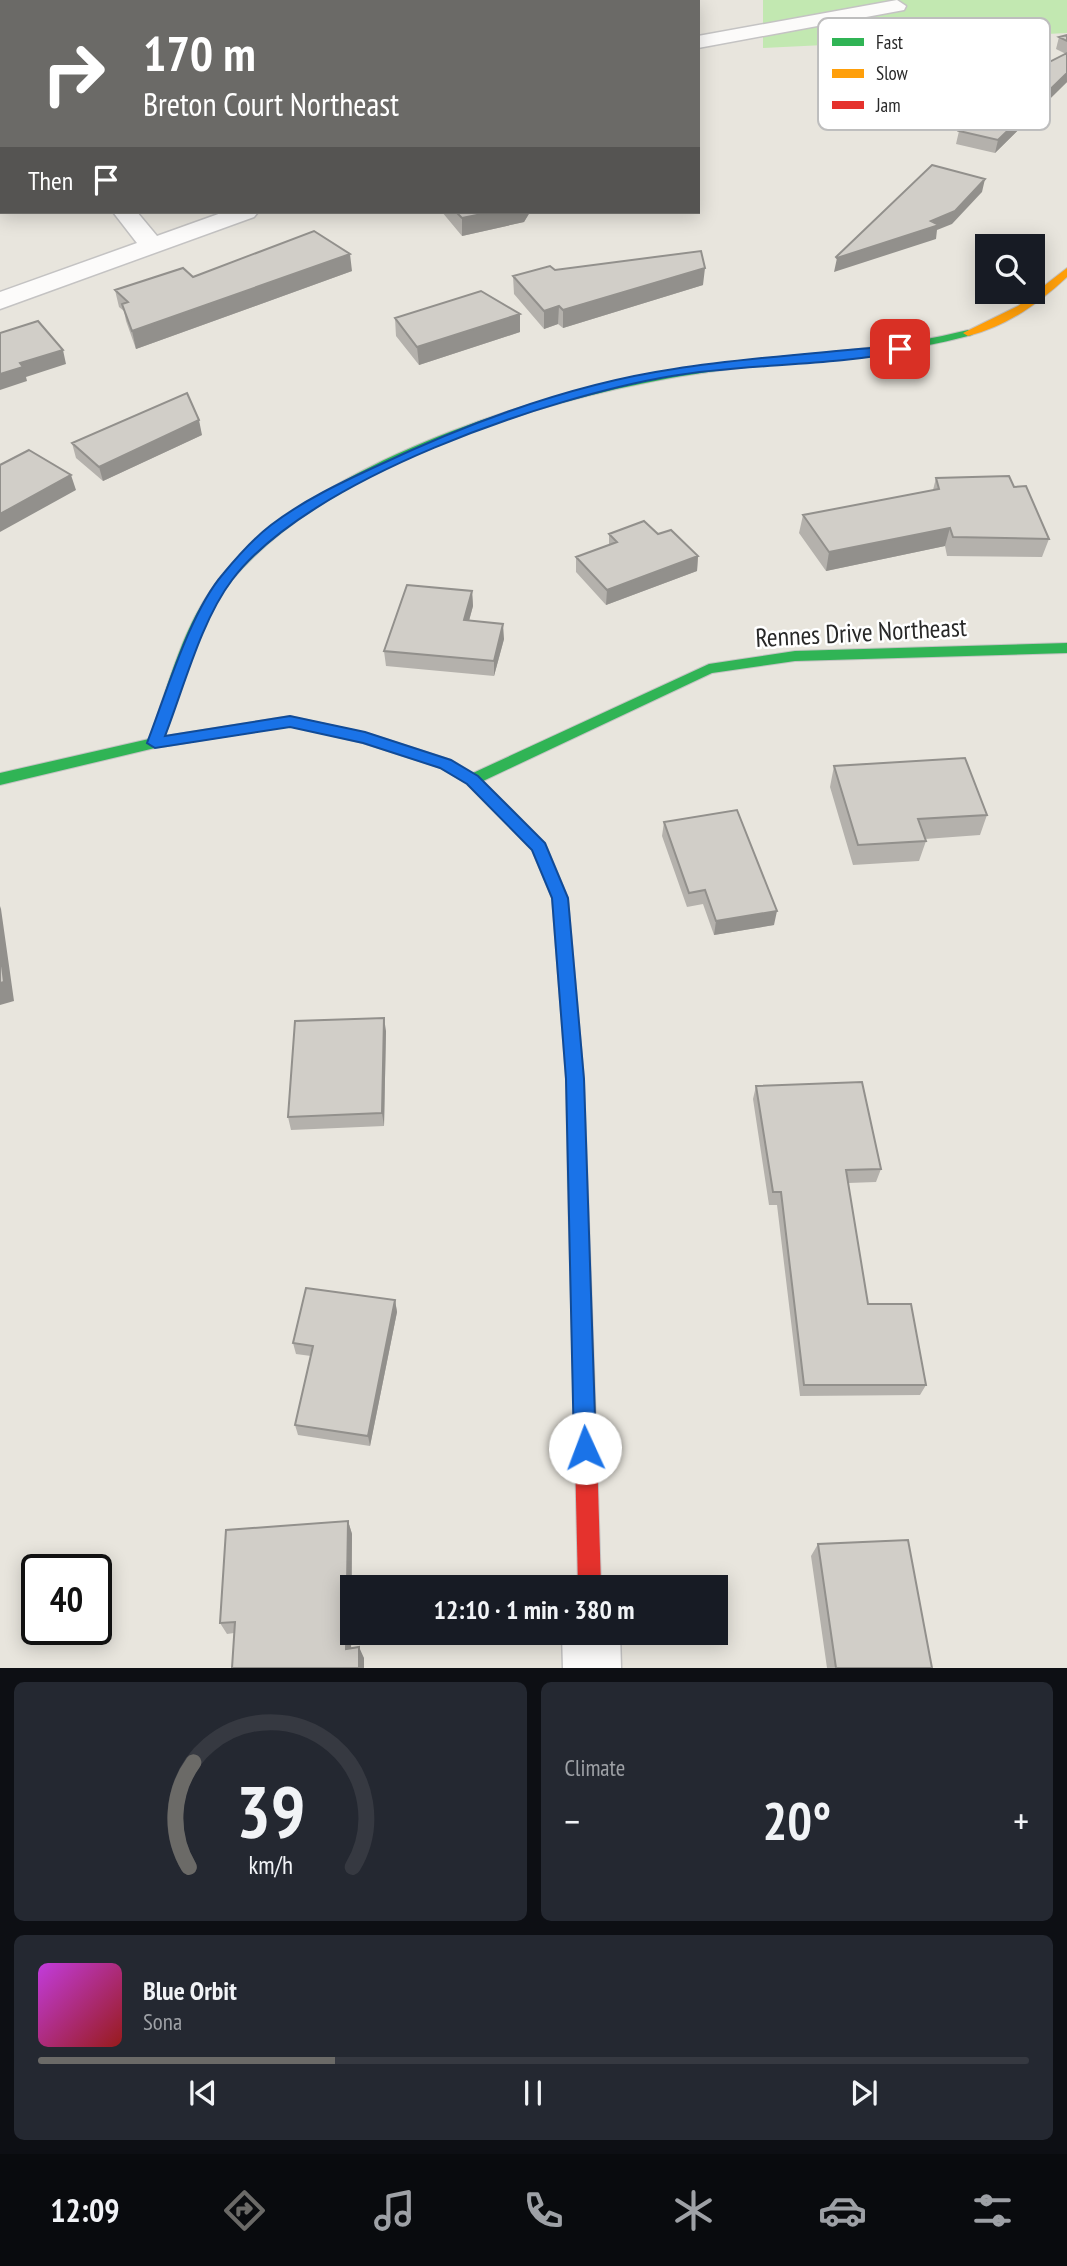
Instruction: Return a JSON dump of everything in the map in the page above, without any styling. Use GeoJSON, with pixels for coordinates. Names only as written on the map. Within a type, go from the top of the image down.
{"type":"FeatureCollection","features":[{"type":"Feature","properties":{"kind":"street"},"geometry":{"type":"LineString","coordinates":[[831,18],[897,6]]}},
{"type":"Feature","properties":{"kind":"street"},"geometry":{"type":"LineString","coordinates":[[700,42],[818,20]]}},
{"type":"Feature","properties":{"kind":"street"},"geometry":{"type":"LineString","coordinates":[[127,214],[150,244]]}},
{"type":"Feature","properties":{"kind":"street"},"geometry":{"type":"LineString","coordinates":[[0,301],[150,244],[240,214]]}},
{"type":"Feature","properties":{"kind":"street"},"geometry":{"type":"LineString","coordinates":[[155,743],[203,620],[226,578],[274,529],[325,495],[458,436],[532,408],[612,386],[673,372],[881,352],[988,327],[1036,303],[1067,271]]}},
{"type":"Feature","properties":{"kind":"street","name":"Rennes Drive Northeast"},"geometry":{"type":"LineString","coordinates":[[472,780],[629,704],[709,669],[795,656],[1067,648]]}},
{"type":"Feature","properties":{"kind":"street"},"geometry":{"type":"LineString","coordinates":[[0,779],[155,743],[290,721],[365,738],[446,764],[472,780],[539,847],[560,898],[575,1079],[590,1575]]}},
{"type":"Feature","properties":{"kind":"street"},"geometry":{"type":"LineString","coordinates":[[591,1645],[592,1668]]}},
{"type":"Feature","properties":{"kind":"green space"},"geometry":{"type":"Polygon","coordinates":[[[763,0],[1067,0],[1067,33],[1050,34],[1050,18],[818,18],[818,45],[763,48],[763,0]]]}},
{"type":"Feature","properties":{"kind":"building"},"geometry":{"type":"Polygon","coordinates":[[[1067,53],[1067,73],[1050,90],[1050,62],[1067,53]]]}},
{"type":"Feature","properties":{"kind":"building"},"geometry":{"type":"Polygon","coordinates":[[[960,130],[1008,130],[998,140],[960,130]]]}},
{"type":"Feature","properties":{"kind":"building"},"geometry":{"type":"Polygon","coordinates":[[[932,165],[985,179],[955,211],[931,221],[939,225],[836,257],[932,165]]]}},
{"type":"Feature","properties":{"kind":"building"},"geometry":{"type":"Polygon","coordinates":[[[458,214],[482,214],[462,218],[458,214]]]}},
{"type":"Feature","properties":{"kind":"building"},"geometry":{"type":"Polygon","coordinates":[[[314,231],[350,254],[132,331],[122,304],[128,302],[115,290],[183,268],[193,277],[314,231]]]}},
{"type":"Feature","properties":{"kind":"building"},"geometry":{"type":"Polygon","coordinates":[[[701,251],[705,268],[563,310],[559,306],[544,311],[513,276],[550,266],[555,270],[701,251]]]}},
{"type":"Feature","properties":{"kind":"building"},"geometry":{"type":"Polygon","coordinates":[[[481,291],[520,314],[417,347],[395,318],[481,291]]]}},
{"type":"Feature","properties":{"kind":"building"},"geometry":{"type":"Polygon","coordinates":[[[38,321],[63,350],[20,363],[23,367],[0,374],[0,333],[38,321]]]}},
{"type":"Feature","properties":{"kind":"building"},"geometry":{"type":"Polygon","coordinates":[[[187,393],[199,420],[99,467],[72,443],[187,393]]]}},
{"type":"Feature","properties":{"kind":"building"},"geometry":{"type":"Polygon","coordinates":[[[29,450],[71,475],[0,514],[0,465],[29,450]]]}},
{"type":"Feature","properties":{"kind":"building"},"geometry":{"type":"Polygon","coordinates":[[[1009,476],[1014,487],[1026,486],[1049,539],[953,537],[950,528],[829,552],[803,515],[939,489],[936,478],[1009,476]]]}},
{"type":"Feature","properties":{"kind":"building"},"geometry":{"type":"Polygon","coordinates":[[[644,521],[658,534],[671,530],[698,556],[607,590],[576,557],[617,542],[609,534],[644,521]]]}},
{"type":"Feature","properties":{"kind":"building"},"geometry":{"type":"Polygon","coordinates":[[[407,585],[472,591],[464,620],[503,624],[494,661],[384,651],[407,585]]]}},
{"type":"Feature","properties":{"kind":"building"},"geometry":{"type":"Polygon","coordinates":[[[965,758],[987,815],[918,819],[926,841],[858,845],[834,766],[965,758]]]}},
{"type":"Feature","properties":{"kind":"building"},"geometry":{"type":"Polygon","coordinates":[[[737,810],[777,911],[716,921],[705,890],[689,893],[664,822],[737,810]]]}},
{"type":"Feature","properties":{"kind":"building"},"geometry":{"type":"Polygon","coordinates":[[[0,950],[4,982],[0,983],[0,950]]]}},
{"type":"Feature","properties":{"kind":"building"},"geometry":{"type":"Polygon","coordinates":[[[384,1018],[382,1113],[288,1117],[295,1021],[384,1018]]]}},
{"type":"Feature","properties":{"kind":"building"},"geometry":{"type":"Polygon","coordinates":[[[862,1082],[881,1169],[846,1170],[868,1304],[911,1304],[926,1385],[804,1385],[781,1192],[773,1192],[756,1086],[862,1082]]]}},
{"type":"Feature","properties":{"kind":"building"},"geometry":{"type":"Polygon","coordinates":[[[306,1288],[395,1300],[368,1436],[295,1425],[313,1346],[293,1343],[306,1288]]]}},
{"type":"Feature","properties":{"kind":"building"},"geometry":{"type":"Polygon","coordinates":[[[348,1521],[347,1575],[340,1575],[340,1645],[346,1645],[346,1649],[359,1647],[359,1668],[232,1668],[235,1622],[220,1623],[226,1530],[348,1521]]]}},
{"type":"Feature","properties":{"kind":"building"},"geometry":{"type":"Polygon","coordinates":[[[908,1540],[932,1668],[836,1668],[818,1544],[908,1540]]]}},
{"type":"Feature","properties":{"kind":"traffic: fast"},"geometry":{"type":"LineString","coordinates":[[155,743],[193,637],[213,597],[226,579],[266,538],[320,500],[383,466],[452,436],[594,391],[717,367],[875,352],[968,333]]}},
{"type":"Feature","properties":{"kind":"traffic: fast"},"geometry":{"type":"LineString","coordinates":[[472,780],[709,669],[795,656],[1067,648]]}},
{"type":"Feature","properties":{"kind":"traffic: fast"},"geometry":{"type":"LineString","coordinates":[[0,779],[155,743],[290,721],[365,738],[446,764],[472,780],[539,847],[560,898],[575,1079],[578,1192]]}},
{"type":"Feature","properties":{"kind":"traffic: slow"},"geometry":{"type":"LineString","coordinates":[[968,333],[997,322],[1022,308],[1067,271]]}},
{"type":"Feature","properties":{"kind":"traffic: slow"},"geometry":{"type":"LineString","coordinates":[[578,1192],[586,1454]]}},
{"type":"Feature","properties":{"kind":"traffic: jam"},"geometry":{"type":"LineString","coordinates":[[586,1454],[590,1575]]}},
{"type":"Feature","properties":{"kind":"route"},"geometry":{"type":"LineString","coordinates":[[585,1448],[575,1079],[560,898],[539,847],[472,780],[446,764],[365,738],[290,721],[155,743],[203,620],[226,578],[274,529],[325,495],[421,450],[532,408],[612,386],[673,372],[900,349]]}}]}
